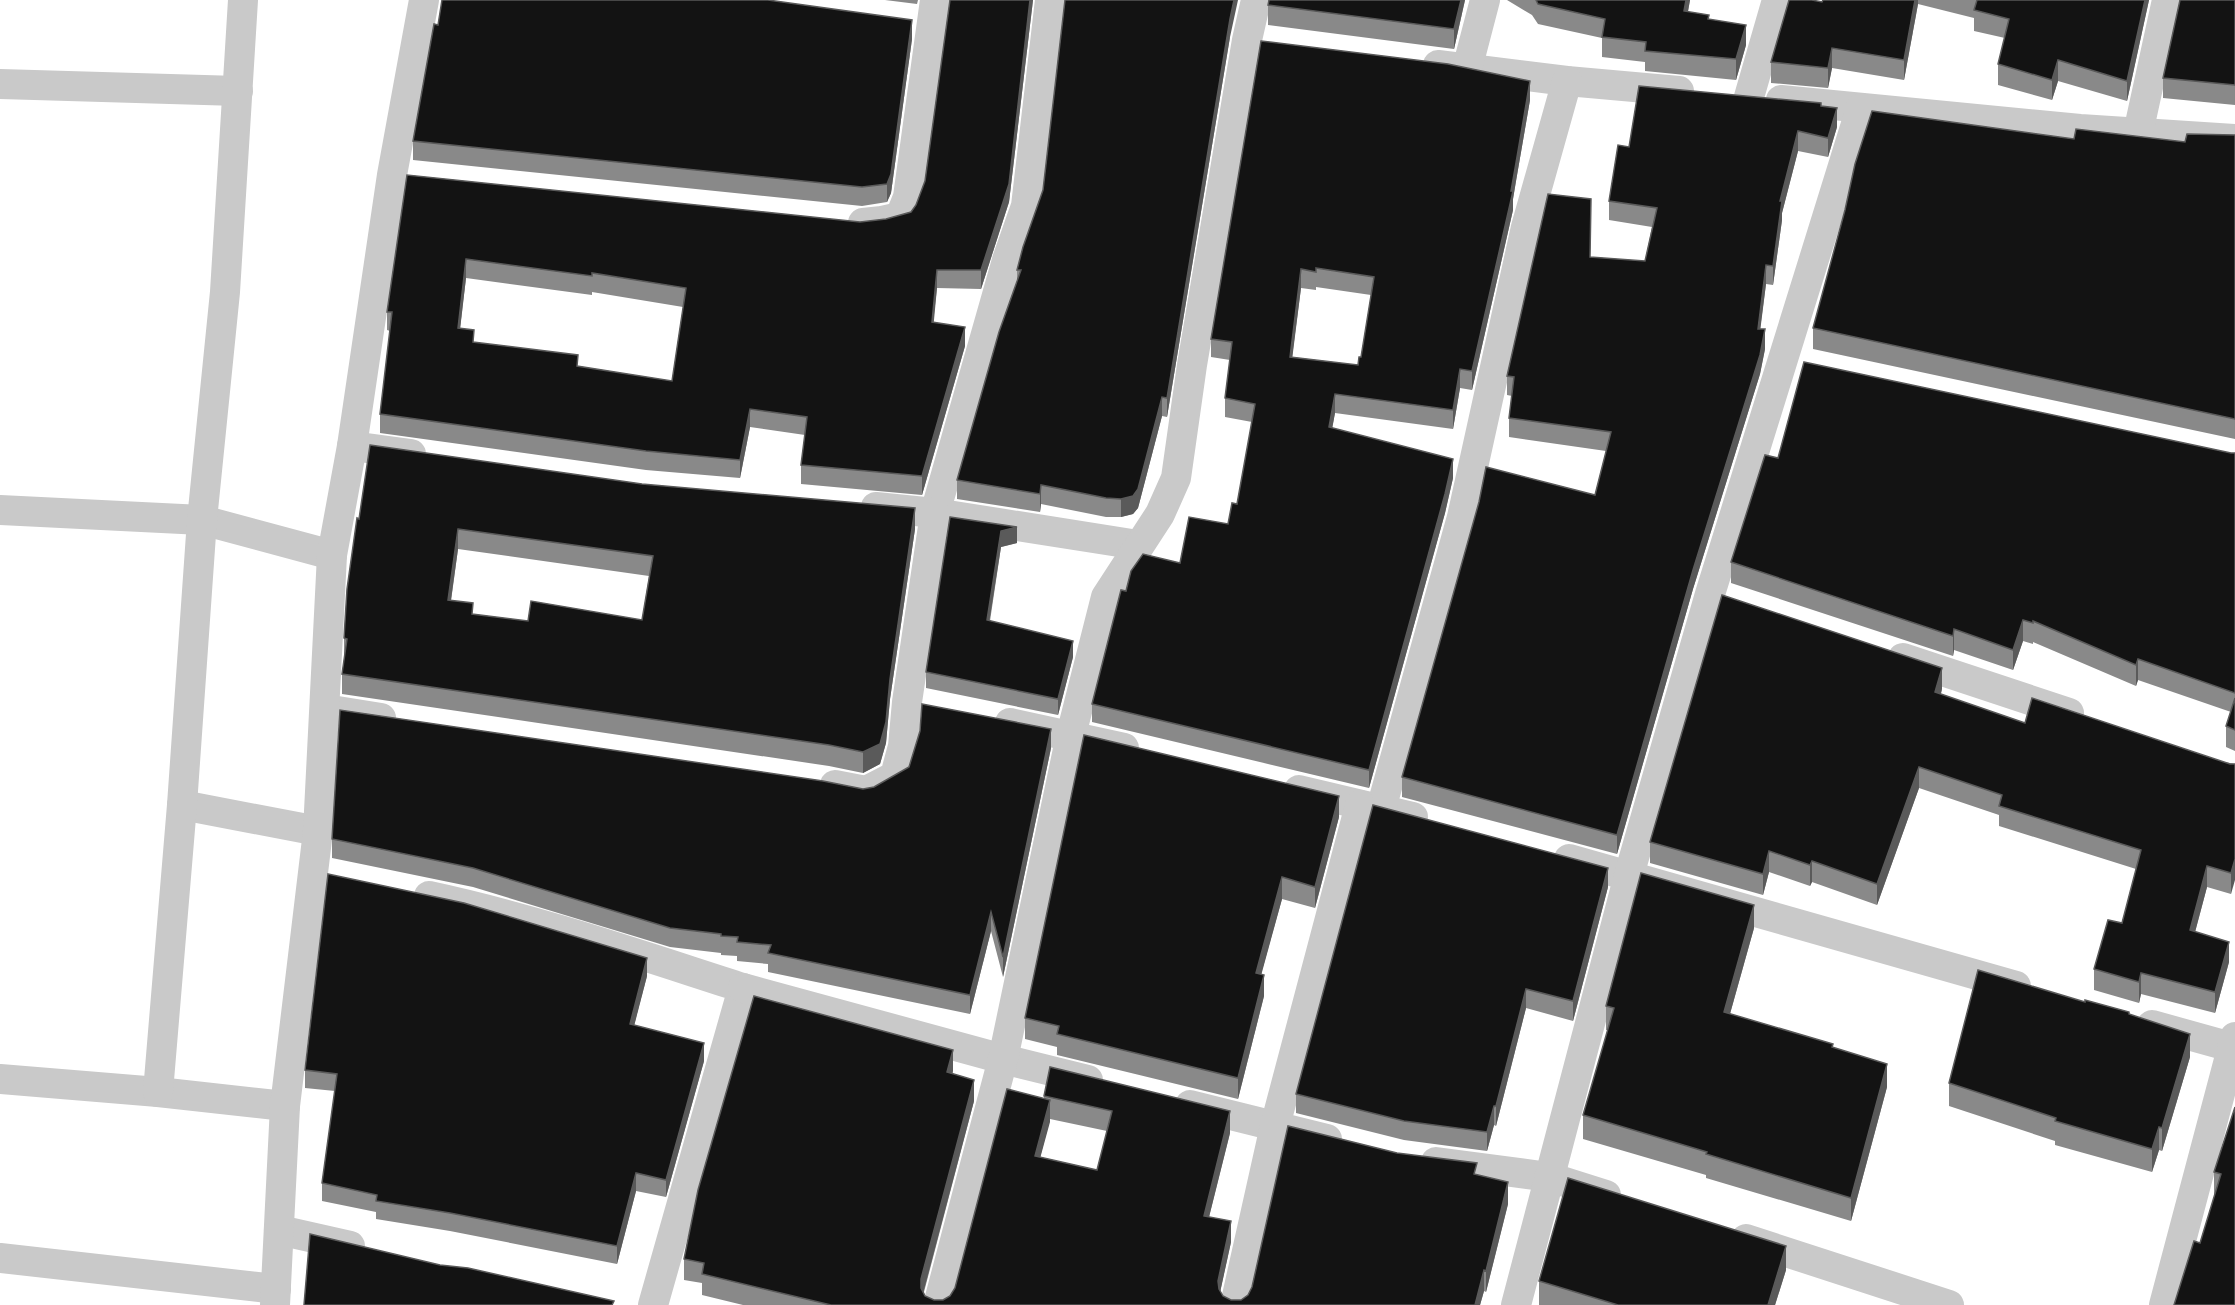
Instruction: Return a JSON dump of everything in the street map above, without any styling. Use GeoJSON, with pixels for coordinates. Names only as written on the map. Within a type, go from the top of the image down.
{"type":"FeatureCollection","features":[{"type":"Feature","properties":{"kind":"street"},"geometry":{"type":"LineString","coordinates":[[158,1092],[182,805],[202,520],[225,292],[243,0]]}},
{"type":"Feature","properties":{"kind":"street"},"geometry":{"type":"LineString","coordinates":[[0,1258],[276,1297],[285,1107],[311,871],[318,831],[332,555],[404,176],[424,0]]}},
{"type":"Feature","properties":{"kind":"street"},"geometry":{"type":"LineString","coordinates":[[814,781],[866,791],[895,776],[918,704],[935,513],[1007,260],[1026,206],[1050,0]]}},
{"type":"Feature","properties":{"kind":"street"},"geometry":{"type":"LineString","coordinates":[[938,1305],[1003,1059],[1071,735],[1106,597],[1160,514],[1176,478],[1192,365],[1258,41],[1256,0]]}},
{"type":"Feature","properties":{"kind":"street"},"geometry":{"type":"LineString","coordinates":[[1467,69],[1485,0]]}},
{"type":"Feature","properties":{"kind":"street"},"geometry":{"type":"LineString","coordinates":[[1726,95],[1778,0]]}},
{"type":"Feature","properties":{"kind":"street"},"geometry":{"type":"LineString","coordinates":[[2138,133],[2167,0]]}},
{"type":"Feature","properties":{"kind":"street"},"geometry":{"type":"LineString","coordinates":[[838,221],[862,223],[900,217],[908,197],[925,15]]}},
{"type":"Feature","properties":{"kind":"street"},"geometry":{"type":"LineString","coordinates":[[1409,62],[1567,81],[2138,133],[2235,139]]}},
{"type":"Feature","properties":{"kind":"street"},"geometry":{"type":"LineString","coordinates":[[1235,1305],[1275,1126],[1371,807],[1462,518],[1526,227],[1567,81]]}},
{"type":"Feature","properties":{"kind":"street"},"geometry":{"type":"LineString","coordinates":[[0,84],[238,91]]}},
{"type":"Feature","properties":{"kind":"street"},"geometry":{"type":"LineString","coordinates":[[1516,1305],[1629,875],[1721,597],[1794,363],[1861,108]]}},
{"type":"Feature","properties":{"kind":"street"},"geometry":{"type":"LineString","coordinates":[[352,446],[433,457]]}},
{"type":"Feature","properties":{"kind":"street"},"geometry":{"type":"LineString","coordinates":[[853,506],[935,513],[1138,545]]}},
{"type":"Feature","properties":{"kind":"street"},"geometry":{"type":"LineString","coordinates":[[0,510],[202,520],[332,555]]}},
{"type":"Feature","properties":{"kind":"street"},"geometry":{"type":"LineString","coordinates":[[1877,649],[2090,720]]}},
{"type":"Feature","properties":{"kind":"street"},"geometry":{"type":"LineString","coordinates":[[325,709],[406,721]]}},
{"type":"Feature","properties":{"kind":"street"},"geometry":{"type":"LineString","coordinates":[[989,719],[1071,735],[1152,755]]}},
{"type":"Feature","properties":{"kind":"street"},"geometry":{"type":"LineString","coordinates":[[1268,783],[1438,824]]}},
{"type":"Feature","properties":{"kind":"street"},"geometry":{"type":"LineString","coordinates":[[182,805],[318,831]]}},
{"type":"Feature","properties":{"kind":"street"},"geometry":{"type":"LineString","coordinates":[[1539,851],[2039,992]]}},
{"type":"Feature","properties":{"kind":"street"},"geometry":{"type":"LineString","coordinates":[[311,871],[345,878]]}},
{"type":"Feature","properties":{"kind":"street"},"geometry":{"type":"LineString","coordinates":[[401,890],[468,904],[573,934],[743,988],[1003,1059],[1116,1087]]}},
{"type":"Feature","properties":{"kind":"street"},"geometry":{"type":"LineString","coordinates":[[654,1305],[743,988]]}},
{"type":"Feature","properties":{"kind":"street"},"geometry":{"type":"LineString","coordinates":[[2130,1018],[2234,1044],[2164,1305]]}},
{"type":"Feature","properties":{"kind":"street"},"geometry":{"type":"LineString","coordinates":[[0,1079],[158,1092],[285,1107]]}},
{"type":"Feature","properties":{"kind":"street"},"geometry":{"type":"LineString","coordinates":[[1161,1098],[1355,1146]]}},
{"type":"Feature","properties":{"kind":"street"},"geometry":{"type":"LineString","coordinates":[[1413,1159],[1549,1178],[1633,1204]]}},
{"type":"Feature","properties":{"kind":"street"},"geometry":{"type":"LineString","coordinates":[[279,1230],[371,1251]]}},
{"type":"Feature","properties":{"kind":"street"},"geometry":{"type":"LineString","coordinates":[[1720,1231],[1949,1305]]}},
{"type":"Feature","properties":{"kind":"building"},"geometry":{"type":"Polygon","coordinates":[[[442,0],[768,0],[912,20],[891,174],[887,184],[862,187],[413,141],[434,24],[438,25],[442,0]]]}},
{"type":"Feature","properties":{"kind":"building"},"geometry":{"type":"Polygon","coordinates":[[[950,0],[1030,0],[1009,184],[981,270],[937,270],[932,322],[965,327],[922,476],[801,465],[807,417],[750,409],[740,460],[646,451],[380,414],[392,312],[387,312],[407,175],[860,222],[886,219],[911,212],[925,181],[950,0]],[[466,259],[458,328],[474,330],[473,342],[578,355],[577,366],[672,381],[686,288],[592,273],[592,276],[466,259]]]}},
{"type":"Feature","properties":{"kind":"building"},"geometry":{"type":"Polygon","coordinates":[[[1065,0],[1234,0],[1167,398],[1162,397],[1138,489],[1133,496],[1121,499],[1041,485],[1040,494],[957,480],[999,332],[1021,270],[1017,270],[1023,247],[1043,190],[1065,0]]]}},
{"type":"Feature","properties":{"kind":"building"},"geometry":{"type":"Polygon","coordinates":[[[1269,0],[1461,0],[1454,29],[1268,5],[1269,0]]]}},
{"type":"Feature","properties":{"kind":"building"},"geometry":{"type":"Polygon","coordinates":[[[1536,0],[1686,0],[1684,11],[1709,15],[1708,19],[1746,25],[1736,59],[1645,51],[1646,42],[1602,37],[1605,19],[1538,4],[1536,0]]]}},
{"type":"Feature","properties":{"kind":"building"},"geometry":{"type":"Polygon","coordinates":[[[1789,0],[1822,2],[1823,0],[1915,0],[1904,60],[1832,48],[1828,68],[1771,62],[1789,0]]]}},
{"type":"Feature","properties":{"kind":"building"},"geometry":{"type":"Polygon","coordinates":[[[1977,0],[2145,0],[2127,81],[2058,60],[2052,80],[1998,64],[2009,19],[1974,10],[1977,0]]]}},
{"type":"Feature","properties":{"kind":"building"},"geometry":{"type":"Polygon","coordinates":[[[2180,0],[2235,0],[2235,85],[2163,78],[2180,0]]]}},
{"type":"Feature","properties":{"kind":"building"},"geometry":{"type":"Polygon","coordinates":[[[1261,41],[1448,64],[1530,81],[1511,191],[1513,191],[1472,371],[1460,369],[1453,410],[1335,394],[1329,427],[1453,459],[1369,770],[1092,704],[1121,590],[1126,591],[1131,571],[1143,554],[1180,563],[1189,517],[1228,524],[1232,503],[1237,504],[1255,404],[1225,398],[1232,342],[1211,339],[1261,41]],[[1316,268],[1316,272],[1301,269],[1290,357],[1358,365],[1374,277],[1316,268]]]}},
{"type":"Feature","properties":{"kind":"building"},"geometry":{"type":"Polygon","coordinates":[[[1639,86],[1821,103],[1821,106],[1837,108],[1828,138],[1798,131],[1780,201],[1782,201],[1773,266],[1766,265],[1758,329],[1765,329],[1760,355],[1693,570],[1617,835],[1402,777],[1479,502],[1486,467],[1595,495],[1611,432],[1509,418],[1514,377],[1507,376],[1548,194],[1591,199],[1590,257],[1645,261],[1657,208],[1609,201],[1618,145],[1629,147],[1639,86]]]}},
{"type":"Feature","properties":{"kind":"building"},"geometry":{"type":"Polygon","coordinates":[[[1872,111],[2074,139],[2076,129],[2185,142],[2187,134],[2235,135],[2235,419],[1813,328],[1855,164],[1872,111]]]}},
{"type":"Feature","properties":{"kind":"building"},"geometry":{"type":"Polygon","coordinates":[[[1804,362],[2235,453],[2235,693],[2138,659],[2136,665],[2033,621],[2033,623],[2023,620],[2013,650],[1954,629],[1953,636],[1731,562],[1765,455],[1778,458],[1804,362]]]}},
{"type":"Feature","properties":{"kind":"building"},"geometry":{"type":"Polygon","coordinates":[[[370,445],[642,484],[915,508],[890,679],[886,722],[880,744],[863,752],[829,745],[342,674],[347,639],[344,638],[347,589],[357,518],[359,519],[370,445]],[[458,529],[448,600],[473,603],[472,614],[528,621],[531,601],[642,620],[653,556],[458,529]]]}},
{"type":"Feature","properties":{"kind":"building"},"geometry":{"type":"Polygon","coordinates":[[[950,517],[1017,527],[1001,531],[987,620],[1073,641],[1058,699],[926,672],[950,517]]]}},
{"type":"Feature","properties":{"kind":"building"},"geometry":{"type":"Polygon","coordinates":[[[1722,595],[1942,668],[1935,692],[2025,723],[2032,698],[2235,764],[2235,859],[2231,873],[2207,866],[2190,930],[2229,942],[2215,992],[2141,973],[2139,982],[2094,969],[2108,920],[2122,923],[2141,850],[1999,806],[2002,795],[1919,767],[1877,884],[1812,861],[1810,865],[1769,851],[1763,874],[1650,842],[1722,595]]]}},
{"type":"Feature","properties":{"kind":"building"},"geometry":{"type":"Polygon","coordinates":[[[2235,698],[2235,730],[2226,726],[2235,698]]]}},
{"type":"Feature","properties":{"kind":"building"},"geometry":{"type":"Polygon","coordinates":[[[922,704],[1051,729],[1003,957],[991,912],[970,995],[768,953],[771,945],[737,942],[738,937],[670,928],[473,868],[332,839],[340,710],[823,781],[863,789],[874,787],[909,767],[920,731],[922,704]]]}},
{"type":"Feature","properties":{"kind":"building"},"geometry":{"type":"Polygon","coordinates":[[[1084,735],[1339,796],[1315,887],[1282,877],[1256,973],[1264,975],[1238,1078],[1057,1034],[1059,1026],[1025,1018],[1084,735]]]}},
{"type":"Feature","properties":{"kind":"building"},"geometry":{"type":"Polygon","coordinates":[[[1373,805],[1608,868],[1573,1001],[1526,989],[1496,1106],[1494,1106],[1487,1132],[1404,1121],[1296,1094],[1373,805]]]}},
{"type":"Feature","properties":{"kind":"building"},"geometry":{"type":"Polygon","coordinates":[[[1641,873],[1754,905],[1724,1012],[1833,1044],[1832,1047],[1887,1064],[1851,1198],[1583,1115],[1614,1008],[1606,1006],[1641,873]]]}},
{"type":"Feature","properties":{"kind":"building"},"geometry":{"type":"Polygon","coordinates":[[[328,874],[464,903],[647,958],[630,1024],[704,1043],[666,1180],[636,1173],[617,1246],[376,1201],[377,1195],[322,1183],[337,1074],[305,1070],[328,874]]]}},
{"type":"Feature","properties":{"kind":"building"},"geometry":{"type":"Polygon","coordinates":[[[1978,970],[2085,1002],[2085,1000],[2129,1012],[2129,1014],[2190,1034],[2162,1128],[2159,1127],[2152,1149],[2055,1121],[2056,1118],[1949,1083],[1978,970]]]}},
{"type":"Feature","properties":{"kind":"building"},"geometry":{"type":"Polygon","coordinates":[[[754,996],[953,1050],[947,1072],[974,1080],[921,1279],[921,1288],[925,1296],[934,1300],[943,1300],[950,1296],[955,1288],[1007,1089],[1050,1100],[1035,1156],[1097,1170],[1112,1111],[1044,1096],[1050,1067],[1230,1111],[1204,1216],[1231,1221],[1218,1281],[1223,1296],[1231,1300],[1241,1300],[1248,1295],[1252,1287],[1288,1126],[1397,1153],[1477,1163],[1474,1174],[1508,1182],[1486,1271],[1484,1270],[1475,1305],[831,1305],[702,1274],[704,1263],[684,1259],[698,1190],[754,996]]]}},
{"type":"Feature","properties":{"kind":"building"},"geometry":{"type":"Polygon","coordinates":[[[2235,1107],[2235,1305],[2174,1305],[2194,1241],[2200,1243],[2221,1174],[2214,1172],[2235,1107]]]}},
{"type":"Feature","properties":{"kind":"building"},"geometry":{"type":"Polygon","coordinates":[[[1568,1178],[1786,1246],[1768,1305],[1618,1305],[1539,1281],[1568,1178]]]}},
{"type":"Feature","properties":{"kind":"building"},"geometry":{"type":"Polygon","coordinates":[[[310,1234],[440,1265],[468,1268],[614,1301],[612,1305],[304,1305],[310,1234]]]}}]}
